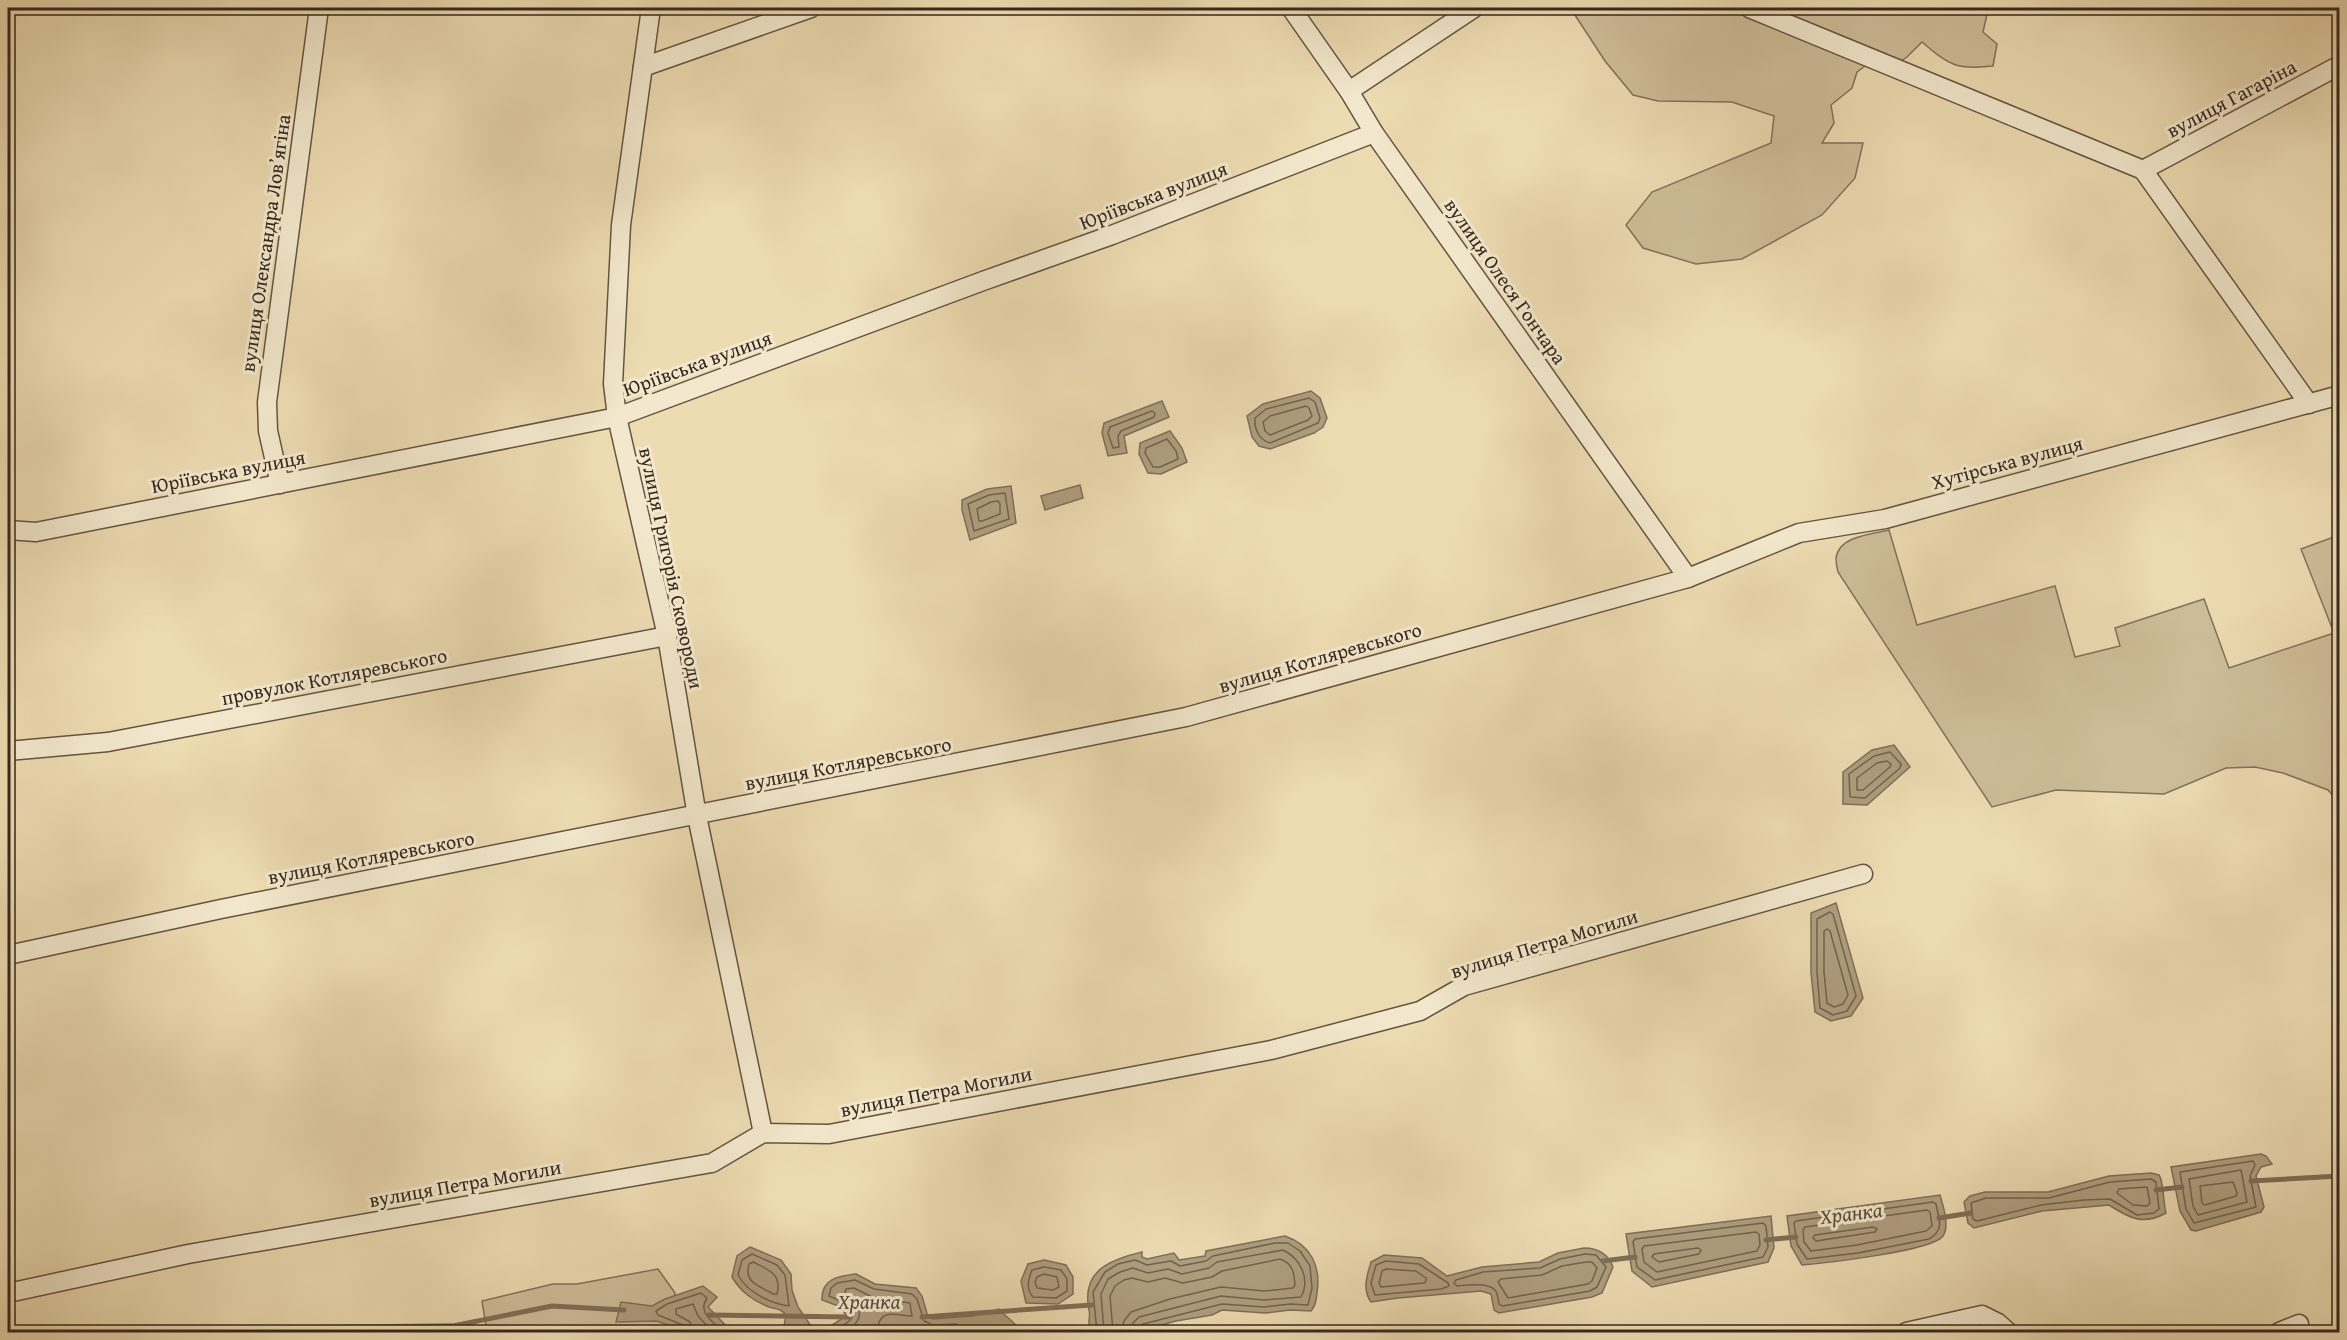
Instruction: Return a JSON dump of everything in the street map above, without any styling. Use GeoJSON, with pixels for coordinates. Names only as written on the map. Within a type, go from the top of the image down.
{"type":"FeatureCollection","features":[{"type":"Feature","properties":{"kind":"street","name":"вулиця Олександра Ловʼягіна"},"geometry":{"type":"LineString","coordinates":[[280,484],[268,431],[267,402],[319,8]]}},
{"type":"Feature","properties":{"kind":"street","name":"вулиця Григорія Сковороди"},"geometry":{"type":"LineString","coordinates":[[651,8],[621,225],[612,384],[617,417],[667,636],[697,816],[763,1133]]}},
{"type":"Feature","properties":{"kind":"street"},"geometry":{"type":"LineString","coordinates":[[643,67],[811,8]]}},
{"type":"Feature","properties":{"kind":"street","name":"вулиця Олеся Гончара"},"geometry":{"type":"LineString","coordinates":[[1290,8],[1349,91],[1374,133],[1688,578]]}},
{"type":"Feature","properties":{"kind":"street"},"geometry":{"type":"LineString","coordinates":[[1349,91],[1474,8]]}},
{"type":"Feature","properties":{"kind":"street"},"geometry":{"type":"LineString","coordinates":[[1749,8],[2144,170],[2309,404]]}},
{"type":"Feature","properties":{"kind":"street","name":"вулиця Гагаріна"},"geometry":{"type":"LineString","coordinates":[[2144,170],[2340,65]]}},
{"type":"Feature","properties":{"kind":"street","name":"Юріївська вулиця"},"geometry":{"type":"LineString","coordinates":[[8,530],[36,532],[617,417],[1112,235],[1374,133]]}},
{"type":"Feature","properties":{"kind":"street","name":"Хутірська вулиця"},"geometry":{"type":"LineString","coordinates":[[1688,578],[1799,533],[1885,519],[2340,395]]}},
{"type":"Feature","properties":{"kind":"street","name":"вулиця Котляревського"},"geometry":{"type":"LineString","coordinates":[[8,955],[221,909],[1186,717],[1688,578]]}},
{"type":"Feature","properties":{"kind":"street","name":"провулок Котляревського"},"geometry":{"type":"LineString","coordinates":[[8,751],[108,742],[667,636]]}},
{"type":"Feature","properties":{"kind":"street","name":"вулиця Петра Могили"},"geometry":{"type":"LineString","coordinates":[[8,1293],[188,1254],[712,1163],[763,1133],[829,1134],[1271,1050],[1420,1011],[1464,986],[1863,874]]}},
{"type":"Feature","properties":{"kind":"street"},"geometry":{"type":"LineString","coordinates":[[1906,1332],[1982,1315],[1998,1323],[2008,1332]]}},
{"type":"Feature","properties":{"kind":"street"},"geometry":{"type":"LineString","coordinates":[[2279,1332],[2299,1324]]}},
{"type":"Feature","properties":{"kind":"shaded area"},"geometry":{"type":"Polygon","coordinates":[[[1574,8],[1985,8],[1988,10],[1983,32],[1997,44],[1993,66],[1971,67],[1955,64],[1947,61],[1922,42],[1907,57],[1889,69],[1868,64],[1857,72],[1852,88],[1831,105],[1834,123],[1822,143],[1863,143],[1855,178],[1822,215],[1742,259],[1696,264],[1643,248],[1626,225],[1652,192],[1771,143],[1774,116],[1732,102],[1658,101],[1633,95],[1605,61],[1573,12],[1574,8]]]}},
{"type":"Feature","properties":{"kind":"shaded area"},"geometry":{"type":"Polygon","coordinates":[[[1889,530],[1917,625],[2055,586],[2075,657],[2120,646],[2115,628],[2204,599],[2229,668],[2334,633],[2301,549],[2339,535],[2339,802],[2328,790],[2283,773],[2255,767],[2226,768],[2164,794],[2056,790],[1992,807],[1838,572],[1836,558],[1843,545],[1857,537],[1889,530]]]}},
{"type":"Feature","properties":{"kind":"shaded area"},"geometry":{"type":"Polygon","coordinates":[[[658,1269],[675,1293],[669,1329],[525,1328],[507,1332],[487,1332],[482,1301],[553,1284],[577,1284],[658,1269]]]}},
{"type":"Feature","properties":{"kind":"shaded area"},"geometry":{"type":"Polygon","coordinates":[[[451,1324],[459,1332],[199,1332],[204,1327],[451,1324]]]}},
{"type":"Feature","properties":{"kind":"water"},"geometry":{"type":"Polygon","coordinates":[[[1311,391],[1320,398],[1327,418],[1323,427],[1314,433],[1270,449],[1259,446],[1252,437],[1247,416],[1263,404],[1311,391]]]}},
{"type":"Feature","properties":{"kind":"water"},"geometry":{"type":"Polygon","coordinates":[[[1162,401],[1169,417],[1124,436],[1127,453],[1108,456],[1102,433],[1104,423],[1162,401]]]}},
{"type":"Feature","properties":{"kind":"water"},"geometry":{"type":"Polygon","coordinates":[[[1170,431],[1182,448],[1187,462],[1161,474],[1148,473],[1139,454],[1140,443],[1170,431]]]}},
{"type":"Feature","properties":{"kind":"water"},"geometry":{"type":"Polygon","coordinates":[[[1080,485],[1083,498],[1045,510],[1041,496],[1080,485]]]}},
{"type":"Feature","properties":{"kind":"water"},"geometry":{"type":"Polygon","coordinates":[[[1011,486],[1016,523],[970,540],[962,510],[962,500],[987,489],[1011,486]]]}},
{"type":"Feature","properties":{"kind":"water"},"geometry":{"type":"Polygon","coordinates":[[[1894,745],[1910,767],[1867,805],[1843,804],[1843,772],[1872,750],[1894,745]]]}},
{"type":"Feature","properties":{"kind":"water"},"geometry":{"type":"Polygon","coordinates":[[[1836,903],[1863,998],[1851,1016],[1831,1021],[1815,1012],[1811,973],[1811,913],[1836,903]]]}},
{"type":"Feature","properties":{"kind":"water"},"geometry":{"type":"Polygon","coordinates":[[[2261,1154],[2266,1156],[2272,1164],[2261,1167],[2256,1176],[2264,1207],[2261,1212],[2196,1231],[2191,1230],[2180,1211],[2171,1167],[2261,1154]]]}},
{"type":"Feature","properties":{"kind":"water"},"geometry":{"type":"Polygon","coordinates":[[[2151,1173],[2159,1175],[2163,1187],[2166,1213],[2158,1217],[2136,1219],[2109,1205],[2042,1211],[1974,1228],[1968,1223],[1964,1202],[1970,1196],[1985,1192],[2048,1192],[2109,1176],[2151,1173]]]}},
{"type":"Feature","properties":{"kind":"water"},"geometry":{"type":"Polygon","coordinates":[[[1940,1195],[1945,1216],[1945,1232],[1935,1241],[1920,1247],[1802,1265],[1791,1246],[1787,1216],[1940,1195]]]}},
{"type":"Feature","properties":{"kind":"water"},"geometry":{"type":"Polygon","coordinates":[[[1771,1216],[1774,1248],[1768,1262],[1652,1287],[1632,1271],[1626,1234],[1771,1216]]]}},
{"type":"Feature","properties":{"kind":"water"},"geometry":{"type":"Polygon","coordinates":[[[1285,1236],[1302,1245],[1315,1265],[1318,1283],[1315,1305],[1311,1311],[1290,1310],[1265,1313],[1222,1310],[1212,1315],[1176,1321],[1135,1332],[1092,1332],[1090,1329],[1089,1286],[1100,1269],[1119,1259],[1142,1252],[1142,1257],[1147,1259],[1174,1253],[1179,1260],[1205,1256],[1206,1251],[1285,1236]]]}},
{"type":"Feature","properties":{"kind":"water"},"geometry":{"type":"Polygon","coordinates":[[[750,1247],[781,1260],[791,1274],[792,1290],[798,1307],[815,1332],[783,1332],[786,1315],[779,1309],[769,1307],[752,1298],[735,1282],[732,1277],[737,1256],[750,1247]]]}},
{"type":"Feature","properties":{"kind":"water"},"geometry":{"type":"Polygon","coordinates":[[[1584,1248],[1602,1253],[1613,1267],[1602,1293],[1592,1297],[1499,1313],[1494,1310],[1491,1294],[1481,1291],[1371,1302],[1367,1293],[1366,1282],[1371,1262],[1384,1255],[1422,1258],[1447,1276],[1482,1267],[1539,1262],[1558,1253],[1584,1248]]]}},
{"type":"Feature","properties":{"kind":"water"},"geometry":{"type":"Polygon","coordinates":[[[1044,1260],[1066,1265],[1073,1277],[1073,1294],[1058,1304],[1026,1303],[1021,1281],[1028,1264],[1044,1260]]]}},
{"type":"Feature","properties":{"kind":"water"},"geometry":{"type":"Polygon","coordinates":[[[856,1274],[875,1284],[916,1288],[922,1296],[928,1317],[933,1319],[972,1316],[999,1309],[1020,1331],[1002,1332],[976,1328],[944,1332],[908,1332],[897,1327],[891,1328],[889,1332],[825,1332],[846,1316],[841,1307],[822,1300],[825,1287],[833,1279],[856,1274]]]}},
{"type":"Feature","properties":{"kind":"water"},"geometry":{"type":"Polygon","coordinates":[[[703,1286],[717,1297],[708,1307],[732,1332],[688,1332],[657,1321],[616,1322],[621,1302],[652,1306],[703,1286]]]}},
{"type":"Feature","properties":{"kind":"waterway","name":"Хранка"},"geometry":{"type":"LineString","coordinates":[[2251,1181],[2340,1176]]}},
{"type":"Feature","properties":{"kind":"waterway","name":"Хранка"},"geometry":{"type":"LineString","coordinates":[[2156,1190],[2182,1187]]}},
{"type":"Feature","properties":{"kind":"waterway","name":"Хранка"},"geometry":{"type":"LineString","coordinates":[[1939,1218],[1971,1213]]}},
{"type":"Feature","properties":{"kind":"waterway","name":"Хранка"},"geometry":{"type":"LineString","coordinates":[[1766,1240],[1796,1237]]}},
{"type":"Feature","properties":{"kind":"waterway","name":"Хранка"},"geometry":{"type":"LineString","coordinates":[[1603,1261],[1635,1257]]}},
{"type":"Feature","properties":{"kind":"waterway","name":"Хранка"},"geometry":{"type":"LineString","coordinates":[[922,1317],[1092,1305]]}},
{"type":"Feature","properties":{"kind":"waterway","name":"Хранка"},"geometry":{"type":"LineString","coordinates":[[423,1332],[552,1306],[624,1310]]}},
{"type":"Feature","properties":{"kind":"waterway","name":"Хранка"},"geometry":{"type":"LineString","coordinates":[[709,1315],[849,1317]]}}]}
